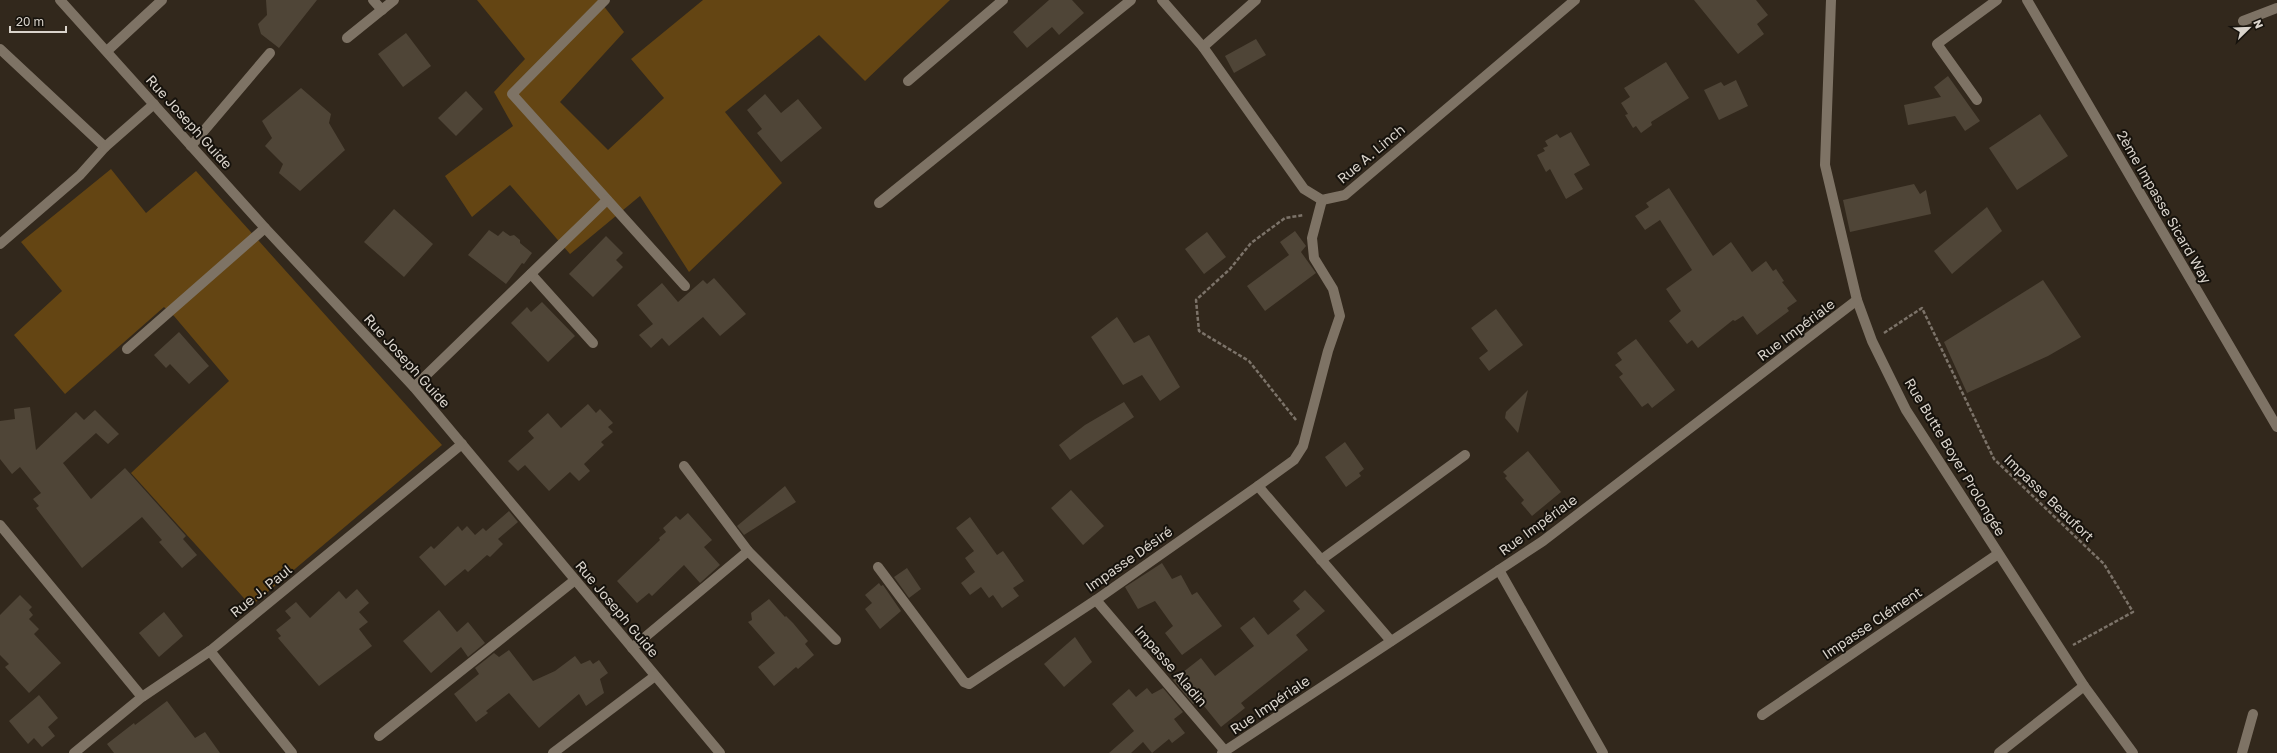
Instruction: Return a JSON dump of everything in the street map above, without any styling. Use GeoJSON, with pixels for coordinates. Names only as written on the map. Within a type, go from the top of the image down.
{"type":"FeatureCollection","features":[{"type":"Feature","properties":{"kind":"street","name":"Rue Joseph Guide"},"geometry":{"type":"LineString","coordinates":[[60,0],[265,228],[414,387],[720,753]]}},
{"type":"Feature","properties":{"kind":"street"},"geometry":{"type":"LineString","coordinates":[[107,51],[162,0]]}},
{"type":"Feature","properties":{"kind":"street"},"geometry":{"type":"LineString","coordinates":[[373,0],[382,10]]}},
{"type":"Feature","properties":{"kind":"street"},"geometry":{"type":"LineString","coordinates":[[347,38],[394,0]]}},
{"type":"Feature","properties":{"kind":"street"},"geometry":{"type":"LineString","coordinates":[[605,0],[512,94],[685,286]]}},
{"type":"Feature","properties":{"kind":"street"},"geometry":{"type":"LineString","coordinates":[[908,81],[1003,0]]}},
{"type":"Feature","properties":{"kind":"street"},"geometry":{"type":"LineString","coordinates":[[879,203],[1131,0]]}},
{"type":"Feature","properties":{"kind":"street"},"geometry":{"type":"LineString","coordinates":[[1162,0],[1203,47],[1304,189],[1322,200]]}},
{"type":"Feature","properties":{"kind":"street"},"geometry":{"type":"LineString","coordinates":[[1203,47],[1256,0]]}},
{"type":"Feature","properties":{"kind":"street","name":"Rue A. Linch"},"geometry":{"type":"LineString","coordinates":[[1322,200],[1344,195],[1575,0]]}},
{"type":"Feature","properties":{"kind":"street","name":"Rue Butte Boyer Prolongée"},"geometry":{"type":"LineString","coordinates":[[1831,0],[1825,165],[1857,300],[1872,342],[1906,410],[2084,686],[2133,753]]}},
{"type":"Feature","properties":{"kind":"street"},"geometry":{"type":"LineString","coordinates":[[1977,100],[1937,44],[1997,0]]}},
{"type":"Feature","properties":{"kind":"street","name":"2ème Impasse Sicard Way"},"geometry":{"type":"LineString","coordinates":[[2027,0],[2277,427]]}},
{"type":"Feature","properties":{"kind":"street"},"geometry":{"type":"LineString","coordinates":[[2243,21],[2277,8]]}},
{"type":"Feature","properties":{"kind":"street"},"geometry":{"type":"LineString","coordinates":[[0,49],[105,147]]}},
{"type":"Feature","properties":{"kind":"street"},"geometry":{"type":"LineString","coordinates":[[191,146],[270,53]]}},
{"type":"Feature","properties":{"kind":"street"},"geometry":{"type":"LineString","coordinates":[[0,244],[80,175],[105,147],[154,104]]}},
{"type":"Feature","properties":{"kind":"street"},"geometry":{"type":"LineString","coordinates":[[414,387],[607,200]]}},
{"type":"Feature","properties":{"kind":"street","name":"Impasse Désiré"},"geometry":{"type":"LineString","coordinates":[[878,567],[966,684],[969,684],[1096,600],[1294,460],[1303,446],[1340,316],[1333,289],[1314,258],[1312,238],[1322,200]]}},
{"type":"Feature","properties":{"kind":"street"},"geometry":{"type":"LineString","coordinates":[[127,349],[265,228]]}},
{"type":"Feature","properties":{"kind":"street"},"geometry":{"type":"LineString","coordinates":[[531,274],[593,342]]}},
{"type":"Feature","properties":{"kind":"street","name":"Rue Impériale"},"geometry":{"type":"LineString","coordinates":[[1224,752],[1543,541],[1857,300]]}},
{"type":"Feature","properties":{"kind":"street","name":"Rue J. Paul"},"geometry":{"type":"LineString","coordinates":[[74,753],[142,697],[210,651],[462,444]]}},
{"type":"Feature","properties":{"kind":"street"},"geometry":{"type":"LineString","coordinates":[[1321,560],[1465,455]]}},
{"type":"Feature","properties":{"kind":"street"},"geometry":{"type":"LineString","coordinates":[[684,466],[748,551],[836,640]]}},
{"type":"Feature","properties":{"kind":"street"},"geometry":{"type":"LineString","coordinates":[[1258,486],[1391,641]]}},
{"type":"Feature","properties":{"kind":"street"},"geometry":{"type":"LineString","coordinates":[[0,524],[142,697]]}},
{"type":"Feature","properties":{"kind":"street"},"geometry":{"type":"LineString","coordinates":[[632,648],[748,551]]}},
{"type":"Feature","properties":{"kind":"street","name":"Impasse Clément"},"geometry":{"type":"LineString","coordinates":[[1762,715],[1998,554]]}},
{"type":"Feature","properties":{"kind":"street"},"geometry":{"type":"LineString","coordinates":[[1499,570],[1603,753]]}},
{"type":"Feature","properties":{"kind":"street"},"geometry":{"type":"LineString","coordinates":[[379,736],[575,580]]}},
{"type":"Feature","properties":{"kind":"street","name":"Impasse Aladin"},"geometry":{"type":"LineString","coordinates":[[1096,600],[1224,752]]}},
{"type":"Feature","properties":{"kind":"street"},"geometry":{"type":"LineString","coordinates":[[210,651],[292,753]]}},
{"type":"Feature","properties":{"kind":"street"},"geometry":{"type":"LineString","coordinates":[[553,753],[655,676]]}},
{"type":"Feature","properties":{"kind":"street"},"geometry":{"type":"LineString","coordinates":[[1999,753],[2084,686]]}},
{"type":"Feature","properties":{"kind":"street"},"geometry":{"type":"LineString","coordinates":[[2242,753],[2253,714]]}},
{"type":"Feature","properties":{"kind":"path"},"geometry":{"type":"LineString","coordinates":[[1306,433],[1249,361],[1198,331],[1196,300],[1230,269],[1251,244],[1285,218],[1319,213]]}},
{"type":"Feature","properties":{"kind":"path","name":"Impasse Beaufort"},"geometry":{"type":"LineString","coordinates":[[1872,342],[1922,308],[1994,459],[2104,564],[2132,612],[2062,651]]}},
{"type":"Feature","properties":{"kind":"shaded area"},"geometry":{"type":"Polygon","coordinates":[[[477,0],[599,0],[624,32],[560,102],[608,150],[664,98],[631,59],[703,0],[950,0],[865,81],[819,35],[725,112],[782,183],[689,272],[640,196],[570,254],[510,185],[472,217],[445,176],[513,126],[494,92],[525,59],[477,0]]]}},
{"type":"Feature","properties":{"kind":"shaded area"},"geometry":{"type":"Polygon","coordinates":[[[111,169],[146,213],[196,171],[442,445],[251,606],[131,473],[229,381],[174,316],[164,307],[65,394],[14,335],[62,291],[21,242],[111,169]]]}},
{"type":"Feature","properties":{"kind":"building"},"geometry":{"type":"Polygon","coordinates":[[[266,0],[317,0],[279,48],[261,34],[258,24],[267,15],[266,0]]]}},
{"type":"Feature","properties":{"kind":"building"},"geometry":{"type":"Polygon","coordinates":[[[1049,0],[1072,0],[1084,13],[1059,35],[1052,27],[1027,48],[1013,32],[1049,0]]]}},
{"type":"Feature","properties":{"kind":"building"},"geometry":{"type":"Polygon","coordinates":[[[1694,0],[1756,0],[1768,15],[1757,24],[1764,34],[1738,54],[1694,0]]]}},
{"type":"Feature","properties":{"kind":"building"},"geometry":{"type":"Polygon","coordinates":[[[406,33],[431,66],[403,87],[378,54],[406,33]]]}},
{"type":"Feature","properties":{"kind":"building"},"geometry":{"type":"Polygon","coordinates":[[[1256,39],[1266,55],[1234,73],[1225,56],[1256,39]]]}},
{"type":"Feature","properties":{"kind":"building"},"geometry":{"type":"Polygon","coordinates":[[[1666,62],[1689,98],[1651,122],[1652,125],[1641,133],[1636,126],[1633,128],[1625,115],[1628,114],[1621,103],[1630,97],[1624,88],[1666,62]]]}},
{"type":"Feature","properties":{"kind":"building"},"geometry":{"type":"Polygon","coordinates":[[[1948,76],[1980,121],[1965,131],[1955,116],[1908,125],[1904,105],[1941,97],[1934,87],[1948,76]]]}},
{"type":"Feature","properties":{"kind":"building"},"geometry":{"type":"Polygon","coordinates":[[[1736,80],[1748,106],[1719,120],[1704,90],[1721,82],[1724,86],[1736,80]]]}},
{"type":"Feature","properties":{"kind":"building"},"geometry":{"type":"Polygon","coordinates":[[[301,88],[331,114],[329,123],[345,150],[300,191],[279,173],[283,164],[265,146],[272,138],[262,121],[301,88]]]}},
{"type":"Feature","properties":{"kind":"building"},"geometry":{"type":"Polygon","coordinates":[[[466,91],[483,109],[456,136],[438,118],[466,91]]]}},
{"type":"Feature","properties":{"kind":"building"},"geometry":{"type":"Polygon","coordinates":[[[765,94],[781,113],[798,99],[822,128],[781,162],[757,133],[762,129],[747,110],[765,94]]]}},
{"type":"Feature","properties":{"kind":"building"},"geometry":{"type":"Polygon","coordinates":[[[2040,114],[2068,156],[2017,190],[1989,148],[2040,114]]]}},
{"type":"Feature","properties":{"kind":"building"},"geometry":{"type":"Polygon","coordinates":[[[1571,132],[1590,165],[1574,174],[1583,189],[1566,199],[1550,169],[1546,172],[1537,155],[1545,151],[1543,148],[1548,146],[1545,141],[1557,134],[1560,138],[1571,132]]]}},
{"type":"Feature","properties":{"kind":"building"},"geometry":{"type":"Polygon","coordinates":[[[1914,184],[1920,194],[1926,190],[1931,214],[1850,232],[1843,200],[1914,184]]]}},
{"type":"Feature","properties":{"kind":"building"},"geometry":{"type":"Polygon","coordinates":[[[1669,188],[1713,256],[1731,242],[1752,272],[1766,261],[1773,271],[1776,269],[1784,281],[1782,282],[1797,301],[1787,308],[1789,311],[1757,335],[1743,316],[1735,321],[1733,320],[1698,348],[1692,340],[1687,344],[1669,321],[1681,311],[1666,289],[1692,270],[1660,220],[1645,230],[1635,216],[1649,207],[1646,203],[1669,188]]]}},
{"type":"Feature","properties":{"kind":"building"},"geometry":{"type":"Polygon","coordinates":[[[1987,207],[2002,231],[1952,274],[1934,251],[1987,207]]]}},
{"type":"Feature","properties":{"kind":"building"},"geometry":{"type":"Polygon","coordinates":[[[394,209],[433,244],[404,277],[364,242],[394,209]]]}},
{"type":"Feature","properties":{"kind":"building"},"geometry":{"type":"Polygon","coordinates":[[[489,230],[498,236],[503,231],[510,236],[514,235],[520,240],[520,243],[532,253],[524,264],[522,263],[506,284],[468,255],[489,230]]]}},
{"type":"Feature","properties":{"kind":"building"},"geometry":{"type":"Polygon","coordinates":[[[1295,231],[1306,246],[1301,252],[1316,273],[1265,311],[1247,286],[1289,255],[1280,242],[1295,231]]]}},
{"type":"Feature","properties":{"kind":"building"},"geometry":{"type":"Polygon","coordinates":[[[1207,232],[1226,257],[1204,274],[1185,249],[1207,232]]]}},
{"type":"Feature","properties":{"kind":"building"},"geometry":{"type":"Polygon","coordinates":[[[606,236],[623,253],[616,260],[623,267],[593,297],[569,274],[606,236]]]}},
{"type":"Feature","properties":{"kind":"building"},"geometry":{"type":"Polygon","coordinates":[[[714,278],[746,314],[720,336],[703,317],[669,346],[662,338],[651,348],[639,335],[653,324],[637,305],[662,283],[678,302],[703,280],[707,284],[714,278]]]}},
{"type":"Feature","properties":{"kind":"building"},"geometry":{"type":"Polygon","coordinates":[[[2043,280],[2081,337],[2048,356],[1967,393],[1944,342],[2043,280]]]}},
{"type":"Feature","properties":{"kind":"building"},"geometry":{"type":"Polygon","coordinates":[[[542,302],[575,336],[548,362],[511,323],[527,307],[531,312],[542,302]]]}},
{"type":"Feature","properties":{"kind":"building"},"geometry":{"type":"Polygon","coordinates":[[[1496,309],[1523,345],[1489,371],[1479,358],[1488,351],[1471,328],[1496,309]]]}},
{"type":"Feature","properties":{"kind":"building"},"geometry":{"type":"Polygon","coordinates":[[[1117,317],[1134,343],[1149,335],[1180,387],[1160,401],[1142,375],[1123,385],[1091,337],[1117,317]]]}},
{"type":"Feature","properties":{"kind":"building"},"geometry":{"type":"Polygon","coordinates":[[[179,332],[209,366],[189,384],[170,364],[166,368],[154,355],[179,332]]]}},
{"type":"Feature","properties":{"kind":"building"},"geometry":{"type":"Polygon","coordinates":[[[1636,339],[1675,390],[1652,408],[1648,403],[1642,407],[1619,377],[1623,374],[1615,365],[1622,360],[1617,353],[1636,339]]]}},
{"type":"Feature","properties":{"kind":"building"},"geometry":{"type":"Polygon","coordinates":[[[1528,390],[1518,433],[1505,418],[1506,412],[1528,390]]]}},
{"type":"Feature","properties":{"kind":"building"},"geometry":{"type":"Polygon","coordinates":[[[1124,402],[1134,417],[1070,460],[1059,445],[1085,425],[1124,402]]]}},
{"type":"Feature","properties":{"kind":"building"},"geometry":{"type":"Polygon","coordinates":[[[588,404],[596,413],[600,409],[613,423],[608,427],[613,432],[601,442],[604,445],[584,464],[590,471],[579,481],[570,472],[549,491],[525,465],[518,471],[508,461],[534,438],[528,431],[548,413],[561,428],[588,404]]]}},
{"type":"Feature","properties":{"kind":"building"},"geometry":{"type":"Polygon","coordinates":[[[30,407],[36,450],[76,412],[84,420],[95,410],[119,434],[108,444],[96,433],[63,463],[91,499],[125,468],[186,536],[183,539],[197,555],[182,568],[159,542],[162,540],[142,517],[82,568],[36,508],[39,506],[33,499],[41,493],[20,467],[12,474],[0,459],[0,421],[15,419],[14,409],[30,407]]]}},
{"type":"Feature","properties":{"kind":"building"},"geometry":{"type":"Polygon","coordinates":[[[1345,442],[1364,469],[1359,473],[1361,476],[1346,487],[1325,457],[1345,442]]]}},
{"type":"Feature","properties":{"kind":"building"},"geometry":{"type":"Polygon","coordinates":[[[1528,451],[1561,492],[1532,516],[1521,503],[1524,500],[1505,478],[1507,476],[1503,472],[1528,451]]]}},
{"type":"Feature","properties":{"kind":"building"},"geometry":{"type":"Polygon","coordinates":[[[785,486],[796,502],[744,535],[737,526],[785,486]]]}},
{"type":"Feature","properties":{"kind":"building"},"geometry":{"type":"Polygon","coordinates":[[[1071,490],[1104,526],[1083,545],[1051,508],[1071,490]]]}},
{"type":"Feature","properties":{"kind":"building"},"geometry":{"type":"Polygon","coordinates":[[[509,511],[518,522],[498,539],[503,544],[490,557],[487,555],[468,572],[465,569],[445,586],[419,557],[431,546],[434,549],[458,526],[462,531],[467,526],[475,535],[483,528],[486,531],[509,511]]]}},
{"type":"Feature","properties":{"kind":"building"},"geometry":{"type":"Polygon","coordinates":[[[688,513],[712,540],[704,547],[720,565],[700,583],[684,565],[652,596],[649,593],[637,603],[617,581],[660,540],[659,538],[666,532],[663,528],[676,516],[680,520],[688,513]]]}},
{"type":"Feature","properties":{"kind":"building"},"geometry":{"type":"Polygon","coordinates":[[[970,517],[997,555],[1003,551],[1024,581],[1013,588],[1019,596],[1002,608],[993,595],[989,598],[981,587],[970,595],[961,583],[975,572],[965,558],[974,551],[956,528],[970,517]]]}},
{"type":"Feature","properties":{"kind":"building"},"geometry":{"type":"Polygon","coordinates":[[[1162,563],[1172,579],[1181,575],[1192,595],[1197,592],[1222,626],[1182,655],[1165,633],[1173,626],[1155,601],[1138,609],[1125,587],[1162,563]]]}},
{"type":"Feature","properties":{"kind":"building"},"geometry":{"type":"Polygon","coordinates":[[[907,568],[921,589],[909,598],[894,577],[907,568]]]}},
{"type":"Feature","properties":{"kind":"building"},"geometry":{"type":"Polygon","coordinates":[[[879,583],[881,586],[883,585],[901,611],[880,629],[865,609],[872,603],[865,595],[879,583]]]}},
{"type":"Feature","properties":{"kind":"building"},"geometry":{"type":"Polygon","coordinates":[[[357,589],[369,603],[359,612],[368,622],[359,629],[372,646],[319,686],[278,638],[281,636],[276,630],[291,618],[285,611],[296,602],[310,618],[339,591],[346,599],[357,589]]]}},
{"type":"Feature","properties":{"kind":"building"},"geometry":{"type":"Polygon","coordinates":[[[1305,590],[1325,611],[1296,635],[1308,650],[1241,703],[1245,708],[1221,727],[1199,700],[1193,704],[1173,680],[1201,658],[1215,676],[1254,646],[1240,628],[1254,617],[1268,635],[1300,609],[1293,601],[1305,590]]]}},
{"type":"Feature","properties":{"kind":"building"},"geometry":{"type":"Polygon","coordinates":[[[20,595],[32,607],[29,610],[33,615],[29,619],[39,629],[34,634],[61,663],[29,693],[5,667],[9,664],[0,655],[0,615],[20,595]]]}},
{"type":"Feature","properties":{"kind":"building"},"geometry":{"type":"Polygon","coordinates":[[[769,599],[785,617],[786,616],[793,623],[808,641],[805,644],[814,655],[798,669],[796,667],[774,686],[758,667],[775,653],[748,622],[752,620],[751,613],[769,599]]]}},
{"type":"Feature","properties":{"kind":"building"},"geometry":{"type":"Polygon","coordinates":[[[439,610],[457,632],[468,622],[485,643],[468,657],[461,647],[431,673],[403,641],[439,610]]]}},
{"type":"Feature","properties":{"kind":"building"},"geometry":{"type":"Polygon","coordinates":[[[164,612],[183,636],[159,657],[139,633],[164,612]]]}},
{"type":"Feature","properties":{"kind":"building"},"geometry":{"type":"Polygon","coordinates":[[[1075,637],[1092,662],[1064,687],[1044,664],[1075,637]]]}},
{"type":"Feature","properties":{"kind":"building"},"geometry":{"type":"Polygon","coordinates":[[[509,650],[533,681],[555,671],[575,656],[581,664],[590,660],[593,664],[599,660],[608,673],[600,679],[604,693],[586,706],[579,694],[539,728],[509,693],[486,711],[488,713],[476,722],[454,694],[479,674],[475,668],[494,653],[499,657],[509,650]]]}},
{"type":"Feature","properties":{"kind":"building"},"geometry":{"type":"Polygon","coordinates":[[[1147,688],[1152,694],[1163,688],[1183,712],[1174,719],[1185,733],[1172,743],[1169,739],[1152,753],[1143,742],[1131,753],[1109,753],[1134,731],[1112,704],[1129,689],[1136,697],[1147,688]]]}},
{"type":"Feature","properties":{"kind":"building"},"geometry":{"type":"Polygon","coordinates":[[[39,695],[58,718],[48,727],[55,736],[42,747],[34,738],[28,744],[9,721],[39,695]]]}},
{"type":"Feature","properties":{"kind":"building"},"geometry":{"type":"Polygon","coordinates":[[[167,701],[195,738],[205,732],[220,753],[114,753],[107,744],[134,723],[135,725],[167,701]]]}}]}
